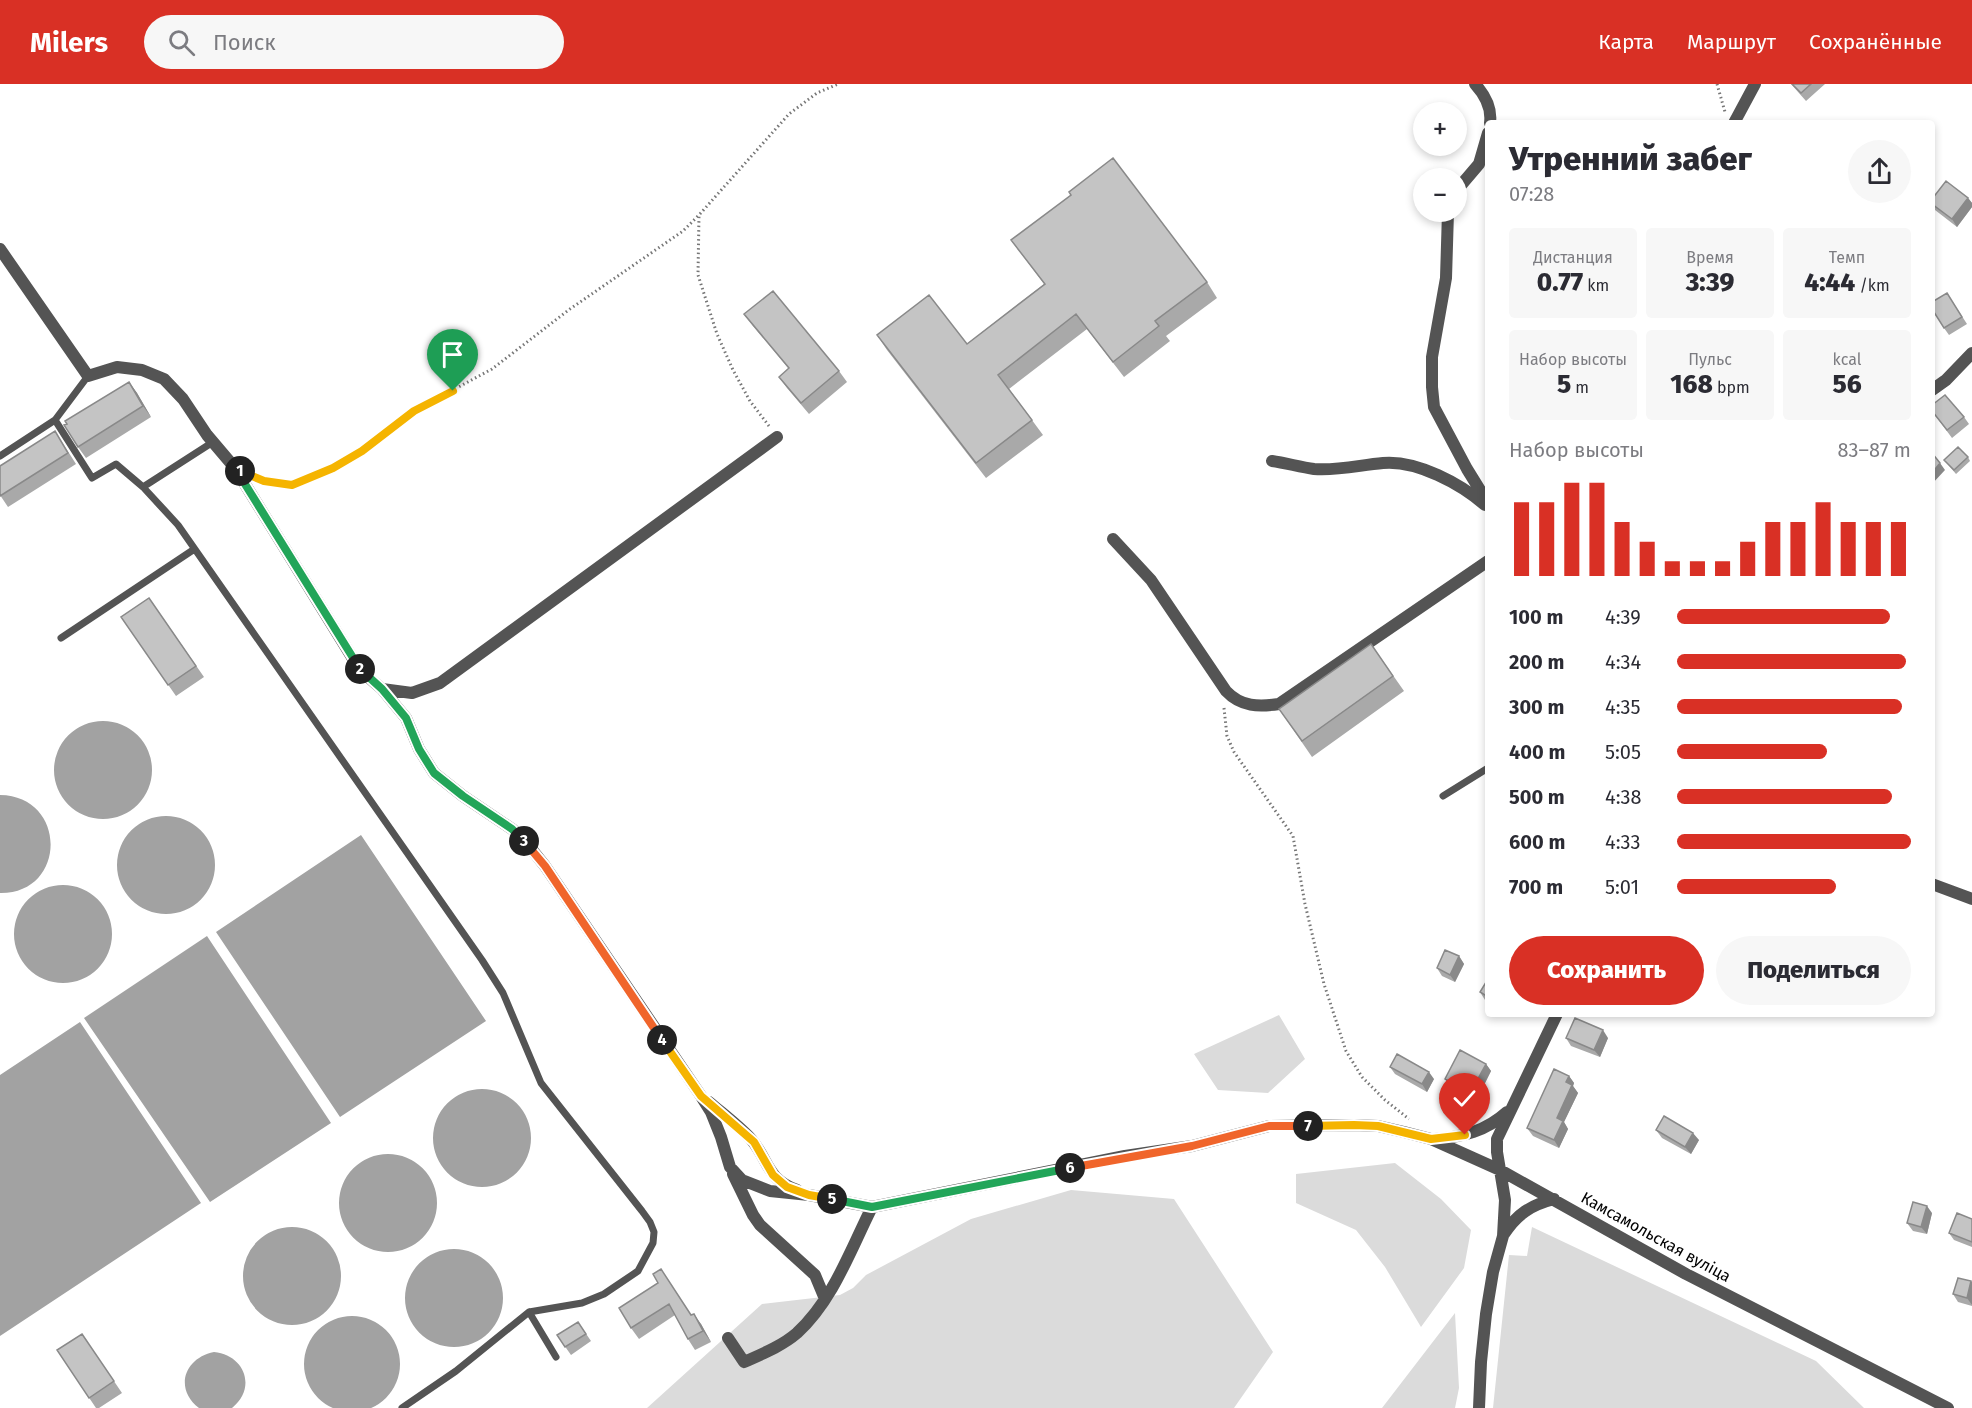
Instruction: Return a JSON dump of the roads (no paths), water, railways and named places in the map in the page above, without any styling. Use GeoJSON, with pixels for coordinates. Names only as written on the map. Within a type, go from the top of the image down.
{"type":"FeatureCollection","features":[{"type":"Feature","properties":{"kind":"street"},"geometry":{"type":"LineString","coordinates":[[1475,84],[1487,99],[1490,120]]}},
{"type":"Feature","properties":{"kind":"street"},"geometry":{"type":"LineString","coordinates":[[1730,119],[1755,84]]}},
{"type":"Feature","properties":{"kind":"street"},"geometry":{"type":"LineString","coordinates":[[1467,179],[1479,165],[1485,144]]}},
{"type":"Feature","properties":{"kind":"street"},"geometry":{"type":"LineString","coordinates":[[1448,222],[1446,279],[1432,357],[1434,406],[1485,498]]}},
{"type":"Feature","properties":{"kind":"street"},"geometry":{"type":"LineString","coordinates":[[0,249],[88,376],[117,368],[142,370],[164,379],[183,399],[213,442],[235,468],[360,670],[382,689],[406,718],[419,749],[434,773],[512,829],[545,866],[711,1112],[730,1167],[753,1215],[760,1225],[815,1275],[825,1299]]}},
{"type":"Feature","properties":{"kind":"street"},"geometry":{"type":"LineString","coordinates":[[1935,388],[1946,380],[1972,353]]}},
{"type":"Feature","properties":{"kind":"street"},"geometry":{"type":"LineString","coordinates":[[382,689],[412,693],[440,682],[777,437]]}},
{"type":"Feature","properties":{"kind":"street"},"geometry":{"type":"LineString","coordinates":[[1272,460],[1314,469],[1353,468],[1386,463],[1403,465],[1425,470],[1446,479],[1485,505]]}},
{"type":"Feature","properties":{"kind":"street"},"geometry":{"type":"LineString","coordinates":[[1113,539],[1151,580],[1226,692],[1239,702],[1260,707],[1279,704],[1485,563]]}},
{"type":"Feature","properties":{"kind":"street"},"geometry":{"type":"LineString","coordinates":[[1935,885],[1972,900]]}},
{"type":"Feature","properties":{"kind":"street"},"geometry":{"type":"LineString","coordinates":[[1479,1408],[1486,1314],[1503,1236],[1505,1200],[1497,1139],[1556,1017]]}},
{"type":"Feature","properties":{"kind":"street"},"geometry":{"type":"LineString","coordinates":[[701,1096],[754,1142],[773,1175],[787,1187],[809,1195]]}},
{"type":"Feature","properties":{"kind":"street"},"geometry":{"type":"LineString","coordinates":[[730,1167],[751,1185],[770,1191],[809,1195],[872,1207],[1125,1156],[1192,1146],[1269,1126],[1378,1126],[1431,1139],[1465,1135],[1496,1122],[1511,1108]]}},
{"type":"Feature","properties":{"kind":"street","name":"Камсамольская вуліца"},"geometry":{"type":"LineString","coordinates":[[1431,1139],[1500,1170],[1554,1198],[1686,1274],[1948,1408]]}},
{"type":"Feature","properties":{"kind":"street"},"geometry":{"type":"LineString","coordinates":[[1503,1236],[1517,1217],[1529,1208],[1554,1198]]}},
{"type":"Feature","properties":{"kind":"street"},"geometry":{"type":"LineString","coordinates":[[728,1338],[744,1362],[779,1345],[795,1334],[817,1312],[838,1279],[872,1207]]}},
{"type":"Feature","properties":{"kind":"lane"},"geometry":{"type":"LineString","coordinates":[[0,456],[55,420],[88,376]]}},
{"type":"Feature","properties":{"kind":"lane"},"geometry":{"type":"LineString","coordinates":[[55,420],[92,478],[116,464],[143,487],[178,525],[482,960],[502,993],[541,1083],[650,1222],[654,1232],[653,1243],[639,1271],[604,1294],[582,1303],[529,1312],[456,1371],[402,1408]]}},
{"type":"Feature","properties":{"kind":"lane"},"geometry":{"type":"LineString","coordinates":[[143,487],[213,442]]}},
{"type":"Feature","properties":{"kind":"lane"},"geometry":{"type":"LineString","coordinates":[[61,638],[194,550]]}},
{"type":"Feature","properties":{"kind":"lane"},"geometry":{"type":"LineString","coordinates":[[1443,796],[1485,770]]}},
{"type":"Feature","properties":{"kind":"lane"},"geometry":{"type":"LineString","coordinates":[[529,1312],[556,1357]]}}]}
